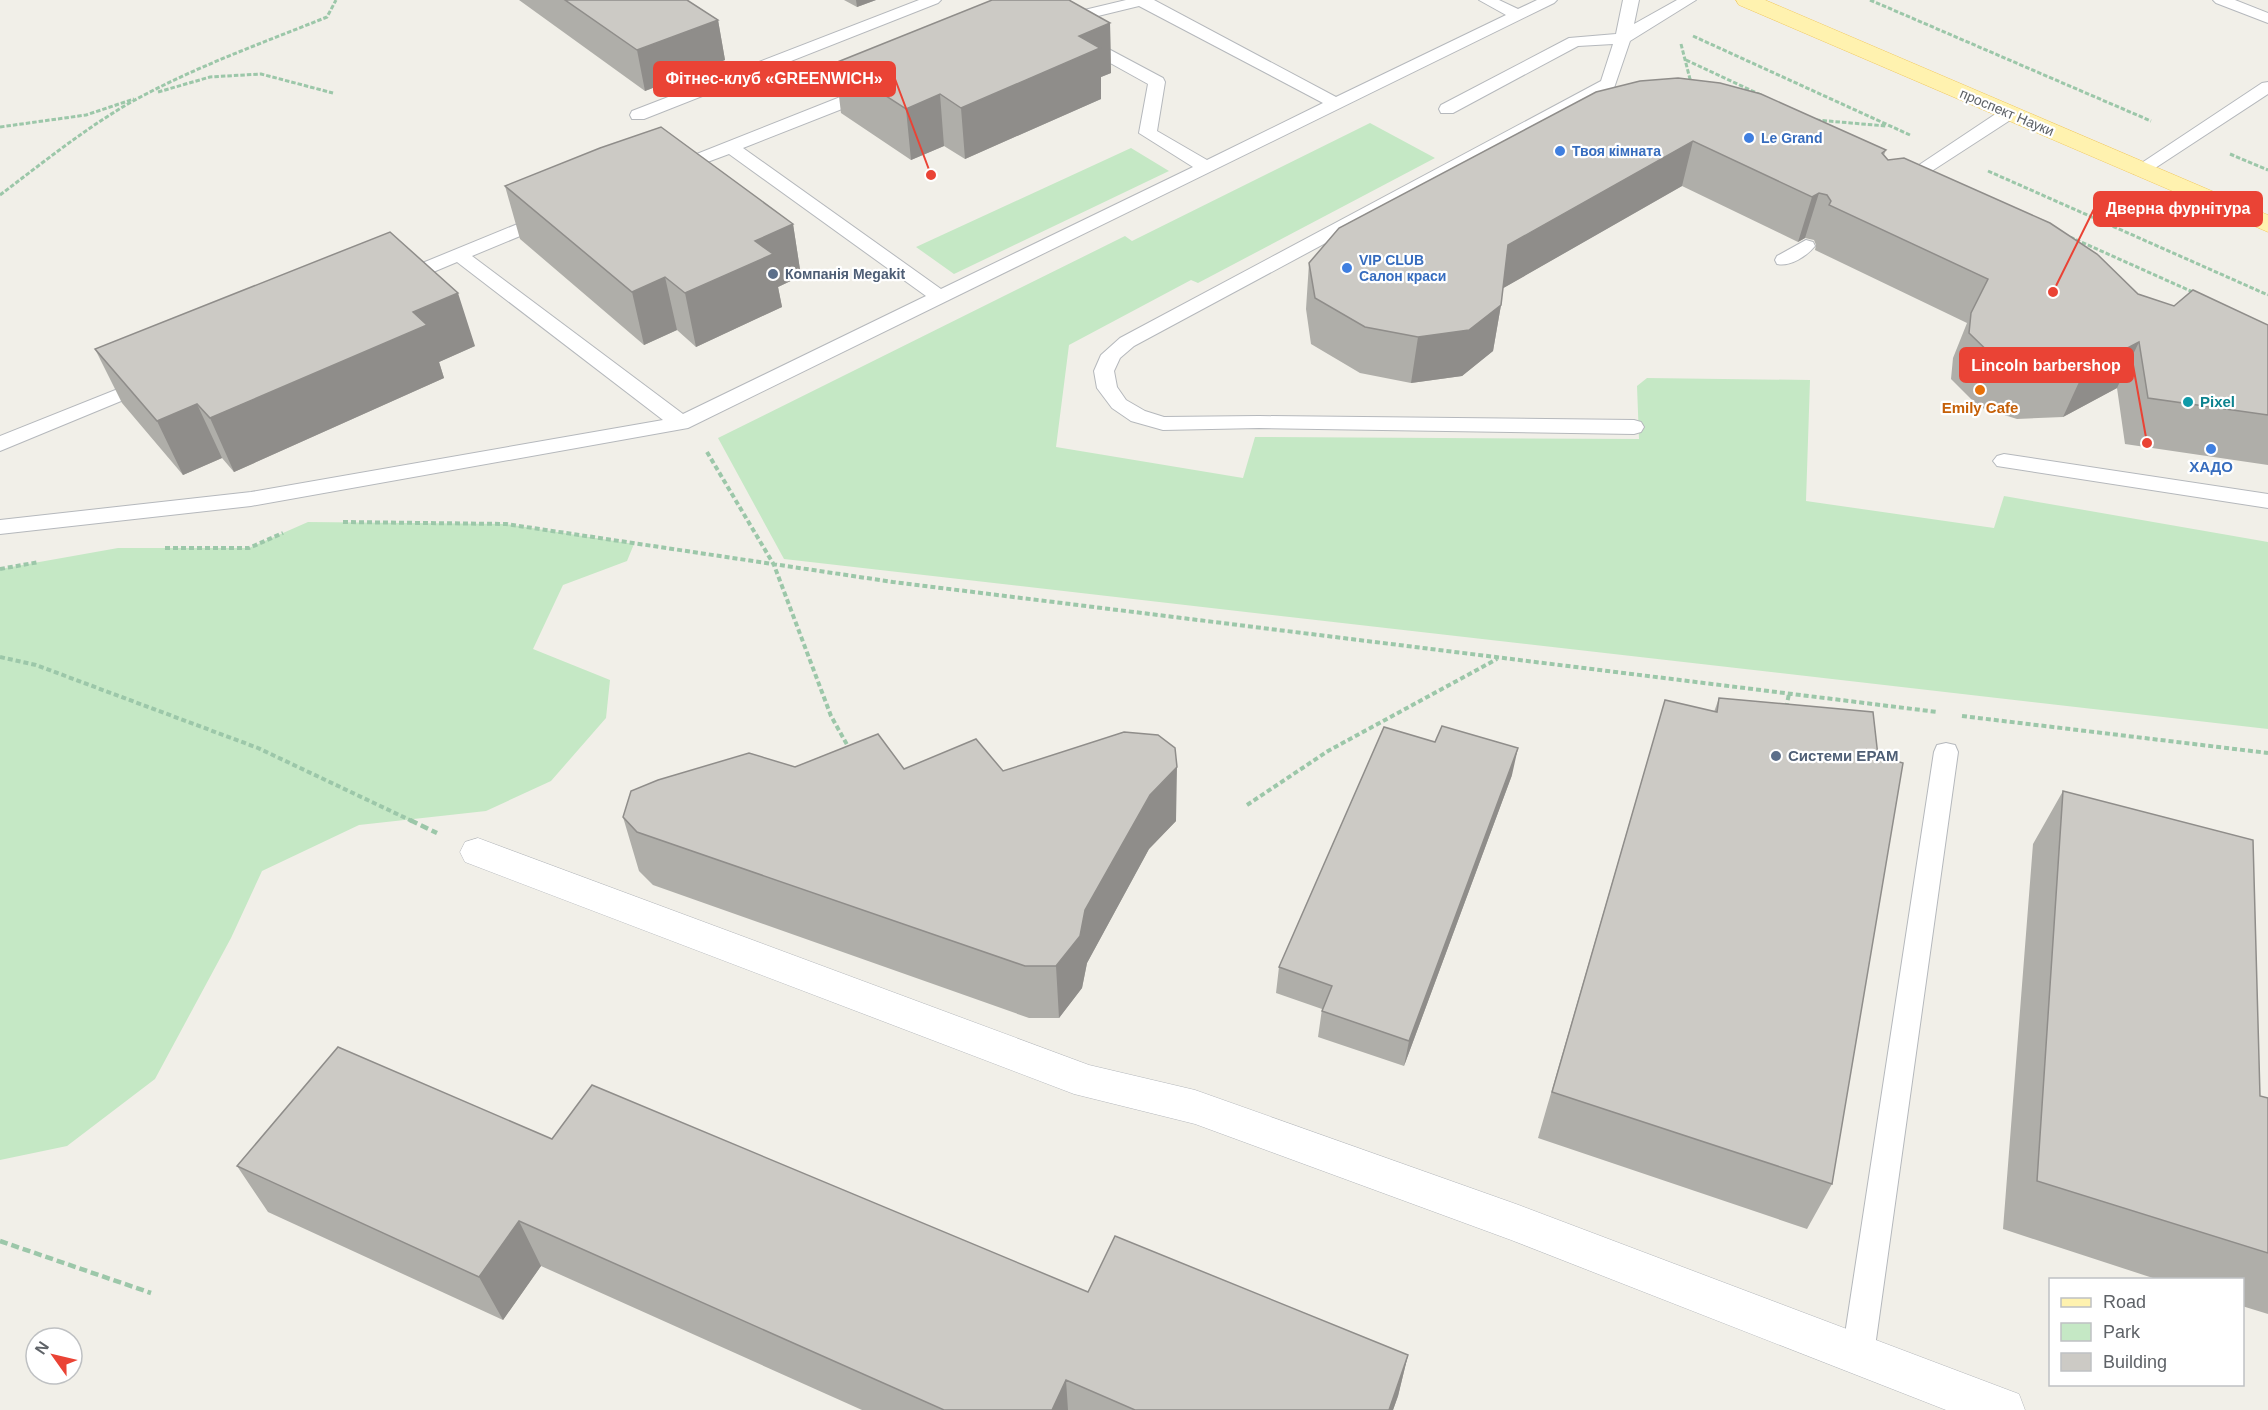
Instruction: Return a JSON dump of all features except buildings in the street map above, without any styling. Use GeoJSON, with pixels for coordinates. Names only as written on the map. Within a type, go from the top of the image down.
{"type":"FeatureCollection","features":[{"type":"Feature","properties":{"kind":"main road","name":"проспект Науки"},"geometry":{"type":"LineString","coordinates":[[1747,0],[2268,224]]}},
{"type":"Feature","properties":{"kind":"street"},"geometry":{"type":"LineString","coordinates":[[478,852],[1088,1082],[1195,1107],[1516,1223],[2003,1410]]}},
{"type":"Feature","properties":{"kind":"lane"},"geometry":{"type":"LineString","coordinates":[[638,115],[933,0]]}},
{"type":"Feature","properties":{"kind":"lane"},"geometry":{"type":"LineString","coordinates":[[1486,0],[1518,15]]}},
{"type":"Feature","properties":{"kind":"lane"},"geometry":{"type":"LineString","coordinates":[[0,527],[250,499],[681,423],[1549,0]]}},
{"type":"Feature","properties":{"kind":"lane"},"geometry":{"type":"LineString","coordinates":[[1630,0],[1623,39],[1608,84],[1127,342],[1111,355],[1104,371],[1107,388],[1119,404],[1138,416],[1163,424],[1259,422],[1634,427]]}},
{"type":"Feature","properties":{"kind":"lane"},"geometry":{"type":"LineString","coordinates":[[1447,109],[1575,41],[1623,39],[1688,0]]}},
{"type":"Feature","properties":{"kind":"lane"},"geometry":{"type":"LineString","coordinates":[[2221,0],[2268,18]]}},
{"type":"Feature","properties":{"kind":"lane"},"geometry":{"type":"LineString","coordinates":[[1206,167],[1148,133],[1157,82],[1048,22],[1144,1],[1335,103]]}},
{"type":"Feature","properties":{"kind":"lane"},"geometry":{"type":"LineString","coordinates":[[658,175],[732,148],[886,85]]}},
{"type":"Feature","properties":{"kind":"lane"},"geometry":{"type":"LineString","coordinates":[[2140,170],[2268,87]]}},
{"type":"Feature","properties":{"kind":"lane"},"geometry":{"type":"LineString","coordinates":[[1888,192],[2009,113]]}},
{"type":"Feature","properties":{"kind":"lane"},"geometry":{"type":"LineString","coordinates":[[732,148],[941,298]]}},
{"type":"Feature","properties":{"kind":"lane"},"geometry":{"type":"LineString","coordinates":[[382,286],[562,212]]}},
{"type":"Feature","properties":{"kind":"lane"},"geometry":{"type":"LineString","coordinates":[[1784,260],[1806,246]]}},
{"type":"Feature","properties":{"kind":"lane"},"geometry":{"type":"LineString","coordinates":[[470,250],[681,423]]}},
{"type":"Feature","properties":{"kind":"lane"},"geometry":{"type":"LineString","coordinates":[[0,444],[164,377]]}},
{"type":"Feature","properties":{"kind":"lane"},"geometry":{"type":"LineString","coordinates":[[2004,461],[2268,501]]}},
{"type":"Feature","properties":{"kind":"lane"},"geometry":{"type":"LineString","coordinates":[[1858,1354],[1946,753]]}},
{"type":"Feature","properties":{"kind":"path"},"geometry":{"type":"LineString","coordinates":[[0,195],[74,141],[141,97],[236,53],[327,17],[336,0]]}},
{"type":"Feature","properties":{"kind":"path"},"geometry":{"type":"LineString","coordinates":[[1870,0],[2268,170]]}},
{"type":"Feature","properties":{"kind":"path"},"geometry":{"type":"LineString","coordinates":[[1680,39],[1693,90]]}},
{"type":"Feature","properties":{"kind":"path"},"geometry":{"type":"LineString","coordinates":[[1685,60],[1766,97]]}},
{"type":"Feature","properties":{"kind":"path"},"geometry":{"type":"LineString","coordinates":[[0,127],[86,115],[210,77],[261,74],[333,93]]}},
{"type":"Feature","properties":{"kind":"path"},"geometry":{"type":"LineString","coordinates":[[1806,118],[1890,126]]}},
{"type":"Feature","properties":{"kind":"path"},"geometry":{"type":"LineString","coordinates":[[1816,120],[1827,125]]}},
{"type":"Feature","properties":{"kind":"path"},"geometry":{"type":"LineString","coordinates":[[2063,233],[2203,297]]}},
{"type":"Feature","properties":{"kind":"path"},"geometry":{"type":"LineString","coordinates":[[681,423],[703,445],[774,565],[831,716],[854,759]]}},
{"type":"Feature","properties":{"kind":"path"},"geometry":{"type":"LineString","coordinates":[[332,522],[506,524],[774,565],[1941,713]]}},
{"type":"Feature","properties":{"kind":"path"},"geometry":{"type":"LineString","coordinates":[[154,548],[249,548],[288,531]]}},
{"type":"Feature","properties":{"kind":"path"},"geometry":{"type":"LineString","coordinates":[[0,569],[47,561]]}},
{"type":"Feature","properties":{"kind":"path"},"geometry":{"type":"LineString","coordinates":[[0,657],[36,664],[258,748],[478,852]]}},
{"type":"Feature","properties":{"kind":"path"},"geometry":{"type":"LineString","coordinates":[[1247,805],[1328,751],[1497,658]]}},
{"type":"Feature","properties":{"kind":"path"},"geometry":{"type":"LineString","coordinates":[[1785,715],[1790,694]]}},
{"type":"Feature","properties":{"kind":"path"},"geometry":{"type":"LineString","coordinates":[[1953,714],[2268,753]]}},
{"type":"Feature","properties":{"kind":"path"},"geometry":{"type":"LineString","coordinates":[[0,1241],[151,1293]]}},
{"type":"Feature","properties":{"kind":"green space"},"geometry":{"type":"Polygon","coordinates":[[[1370,123],[1435,158],[1198,283],[1191,280],[1069,345],[1056,447],[1243,478],[1255,437],[1639,439],[1637,386],[1647,378],[1810,380],[1806,501],[1994,528],[2004,496],[2268,542],[2268,729],[784,559],[718,438],[1125,236],[1132,241],[1370,123]]]}},
{"type":"Feature","properties":{"kind":"green space"},"geometry":{"type":"Polygon","coordinates":[[[1131,148],[1169,171],[954,274],[916,247],[1131,148]]]}},
{"type":"Feature","properties":{"kind":"green space"},"geometry":{"type":"Polygon","coordinates":[[[308,522],[506,524],[634,544],[627,561],[563,585],[533,649],[610,680],[606,718],[551,781],[486,811],[359,825],[262,871],[231,938],[155,1079],[67,1146],[0,1160],[0,569],[118,548],[249,548],[308,522]]]}},
{"type":"Feature","properties":{"kind":"place","name":"Le Grand"},"geometry":{"type":"Point","coordinates":[1749,138]}},
{"type":"Feature","properties":{"kind":"place","name":"Твоя кімната"},"geometry":{"type":"Point","coordinates":[1560,151]}},
{"type":"Feature","properties":{"kind":"place","name":"Фітнес-клуб «GREENWICH»"},"geometry":{"type":"Point","coordinates":[931,175]}},
{"type":"Feature","properties":{"kind":"place","name":"VIP CLUB Салон краси"},"geometry":{"type":"Point","coordinates":[1347,268]}},
{"type":"Feature","properties":{"kind":"place","name":"Компанія Megakit"},"geometry":{"type":"Point","coordinates":[773,274]}},
{"type":"Feature","properties":{"kind":"place","name":"Дверна фурнітура"},"geometry":{"type":"Point","coordinates":[2053,292]}},
{"type":"Feature","properties":{"kind":"place","name":"Emily Cafe"},"geometry":{"type":"Point","coordinates":[1980,390]}},
{"type":"Feature","properties":{"kind":"place","name":"Pixel"},"geometry":{"type":"Point","coordinates":[2188,402]}},
{"type":"Feature","properties":{"kind":"place","name":"Lincoln barbershop"},"geometry":{"type":"Point","coordinates":[2147,443]}},
{"type":"Feature","properties":{"kind":"place","name":"ХАДО"},"geometry":{"type":"Point","coordinates":[2211,449]}},
{"type":"Feature","properties":{"kind":"place","name":"Системи EPAM"},"geometry":{"type":"Point","coordinates":[1776,756]}}]}
